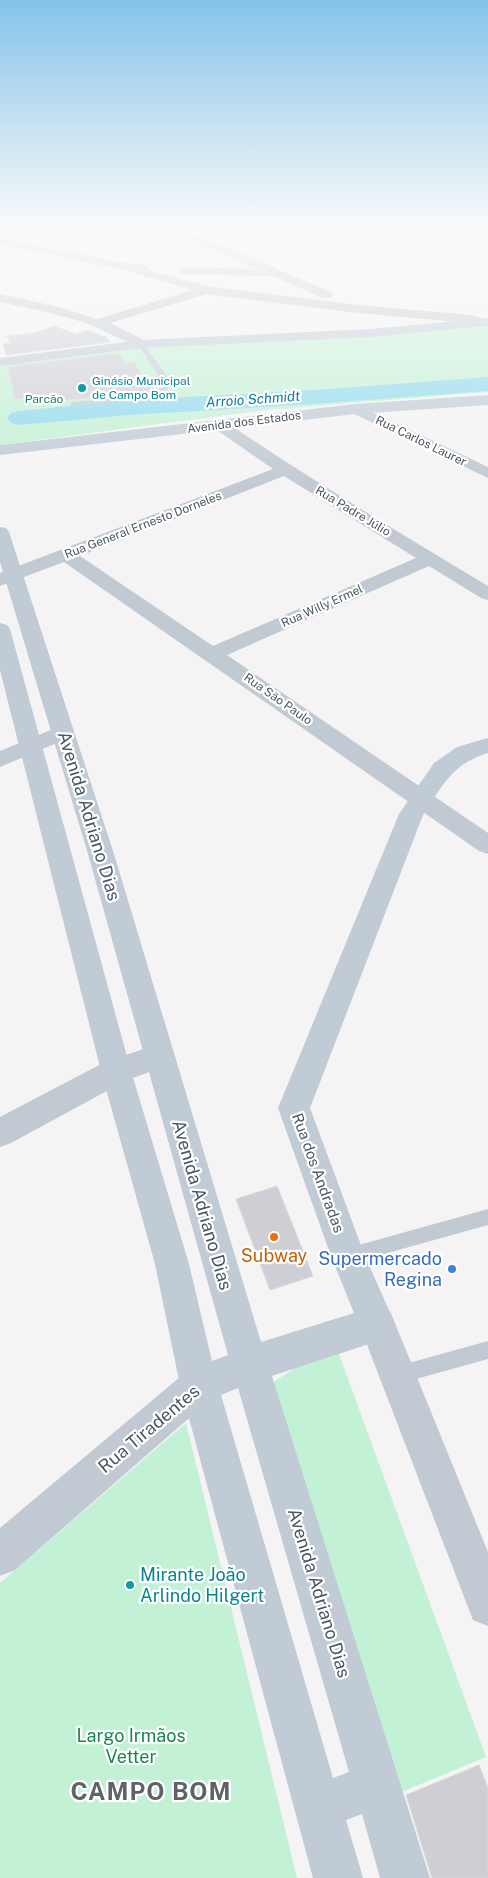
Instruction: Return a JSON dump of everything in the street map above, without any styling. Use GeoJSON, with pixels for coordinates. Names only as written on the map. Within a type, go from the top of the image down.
{"type":"FeatureCollection","features":[{"type":"Feature","properties":{"kind":"street"},"geometry":{"type":"LineString","coordinates":[[68,315],[97,323],[126,335],[141,344]]}},
{"type":"Feature","properties":{"kind":"street"},"geometry":{"type":"LineString","coordinates":[[97,323],[125,315]]}},
{"type":"Feature","properties":{"kind":"street"},"geometry":{"type":"LineString","coordinates":[[417,315],[483,321]]}},
{"type":"Feature","properties":{"kind":"street"},"geometry":{"type":"LineString","coordinates":[[0,362],[141,344],[370,332],[483,321]]}},
{"type":"Feature","properties":{"kind":"street","name":"Avenida dos Estados"},"geometry":{"type":"LineString","coordinates":[[0,450],[355,409],[488,400]]}},
{"type":"Feature","properties":{"kind":"street","name":"Rua Carlos Laurer"},"geometry":{"type":"LineString","coordinates":[[355,409],[488,473]]}},
{"type":"Feature","properties":{"kind":"street","name":"Rua Padre Júlio"},"geometry":{"type":"LineString","coordinates":[[220,425],[285,470],[432,558],[488,594]]}},
{"type":"Feature","properties":{"kind":"street","name":"Rua General Ernesto Dorneles"},"geometry":{"type":"LineString","coordinates":[[7,577],[285,470]]}},
{"type":"Feature","properties":{"kind":"street","name":"Avenida Adriano Dias"},"geometry":{"type":"LineString","coordinates":[[0,532],[7,577],[63,732],[102,854],[158,1056],[249,1365],[405,1878]]}},
{"type":"Feature","properties":{"kind":"street","name":"Rua São Paulo"},"geometry":{"type":"LineString","coordinates":[[67,554],[488,845]]}},
{"type":"Feature","properties":{"kind":"street","name":"Rua Willy Ermel"},"geometry":{"type":"LineString","coordinates":[[212,654],[432,558]]}},
{"type":"Feature","properties":{"kind":"street"},"geometry":{"type":"LineString","coordinates":[[468,582],[488,572]]}},
{"type":"Feature","properties":{"kind":"street"},"geometry":{"type":"LineString","coordinates":[[0,629],[116,1070],[172,1264],[199,1385],[338,1878]]}},
{"type":"Feature","properties":{"kind":"street"},"geometry":{"type":"LineString","coordinates":[[0,760],[63,732]]}},
{"type":"Feature","properties":{"kind":"street","name":"Rua dos Andradas"},"geometry":{"type":"LineString","coordinates":[[488,745],[465,752],[442,768],[411,814],[294,1108],[348,1256],[377,1324],[488,1605]]}},
{"type":"Feature","properties":{"kind":"street"},"geometry":{"type":"LineString","coordinates":[[0,1134],[116,1070],[158,1056]]}},
{"type":"Feature","properties":{"kind":"street","name":"Rua Tiradentes"},"geometry":{"type":"LineString","coordinates":[[0,1555],[199,1385],[249,1365],[377,1324]]}},
{"type":"Feature","properties":{"kind":"street"},"geometry":{"type":"LineString","coordinates":[[318,1808],[377,1784]]}},
{"type":"Feature","properties":{"kind":"lane"},"geometry":{"type":"LineString","coordinates":[[74,404],[153,397],[165,389],[162,375],[141,344]]}},
{"type":"Feature","properties":{"kind":"lane"},"geometry":{"type":"LineString","coordinates":[[348,1256],[488,1217]]}},
{"type":"Feature","properties":{"kind":"lane"},"geometry":{"type":"LineString","coordinates":[[397,1375],[488,1350]]}},
{"type":"Feature","properties":{"kind":"green space","name":"Parcão"},"geometry":{"type":"Polygon","coordinates":[[[488,326],[488,392],[266,410],[0,445],[0,363],[122,349],[488,326]]]}},
{"type":"Feature","properties":{"kind":"green space"},"geometry":{"type":"Polygon","coordinates":[[[335,1343],[486,1757],[392,1796],[267,1386],[335,1343]]]}},
{"type":"Feature","properties":{"kind":"green space","name":"Largo Irmãos Vetter"},"geometry":{"type":"Polygon","coordinates":[[[186,1423],[297,1878],[0,1878],[0,1583],[186,1423]]]}},
{"type":"Feature","properties":{"kind":"building"},"geometry":{"type":"Polygon","coordinates":[[[54,326],[76,334],[88,330],[106,336],[110,342],[6,355],[3,344],[11,343],[7,336],[35,333],[54,326]]]}},
{"type":"Feature","properties":{"kind":"building","name":"Ginásio Municipal de Campo Bom"},"geometry":{"type":"Polygon","coordinates":[[[118,353],[125,363],[135,362],[141,376],[148,376],[152,392],[23,404],[23,399],[15,399],[8,367],[118,353]]]}},
{"type":"Feature","properties":{"kind":"building","name":"Subway"},"geometry":{"type":"Polygon","coordinates":[[[277,1186],[313,1276],[270,1290],[236,1199],[277,1186]]]}},
{"type":"Feature","properties":{"kind":"building"},"geometry":{"type":"Polygon","coordinates":[[[479,1765],[488,1788],[488,1878],[432,1878],[406,1795],[479,1765]]]}},
{"type":"Feature","properties":{"kind":"waterway","name":"Arroio Schmidt"},"geometry":{"type":"LineString","coordinates":[[19,418],[129,407],[314,397],[488,384]]}},
{"type":"Feature","properties":{"kind":"place","name":"Ginásio Municipal de Campo Bom"},"geometry":{"type":"Point","coordinates":[82,388]}},
{"type":"Feature","properties":{"kind":"place","name":"Subway"},"geometry":{"type":"Point","coordinates":[274,1237]}},
{"type":"Feature","properties":{"kind":"place","name":"Supermercado Regina"},"geometry":{"type":"Point","coordinates":[452,1269]}},
{"type":"Feature","properties":{"kind":"place","name":"Mirante João Arlindo Hilgert"},"geometry":{"type":"Point","coordinates":[130,1585]}},
{"type":"Feature","properties":{"kind":"district","name":"CAMPO BOM"},"geometry":{"type":"Point","coordinates":[151,1792]}}]}
